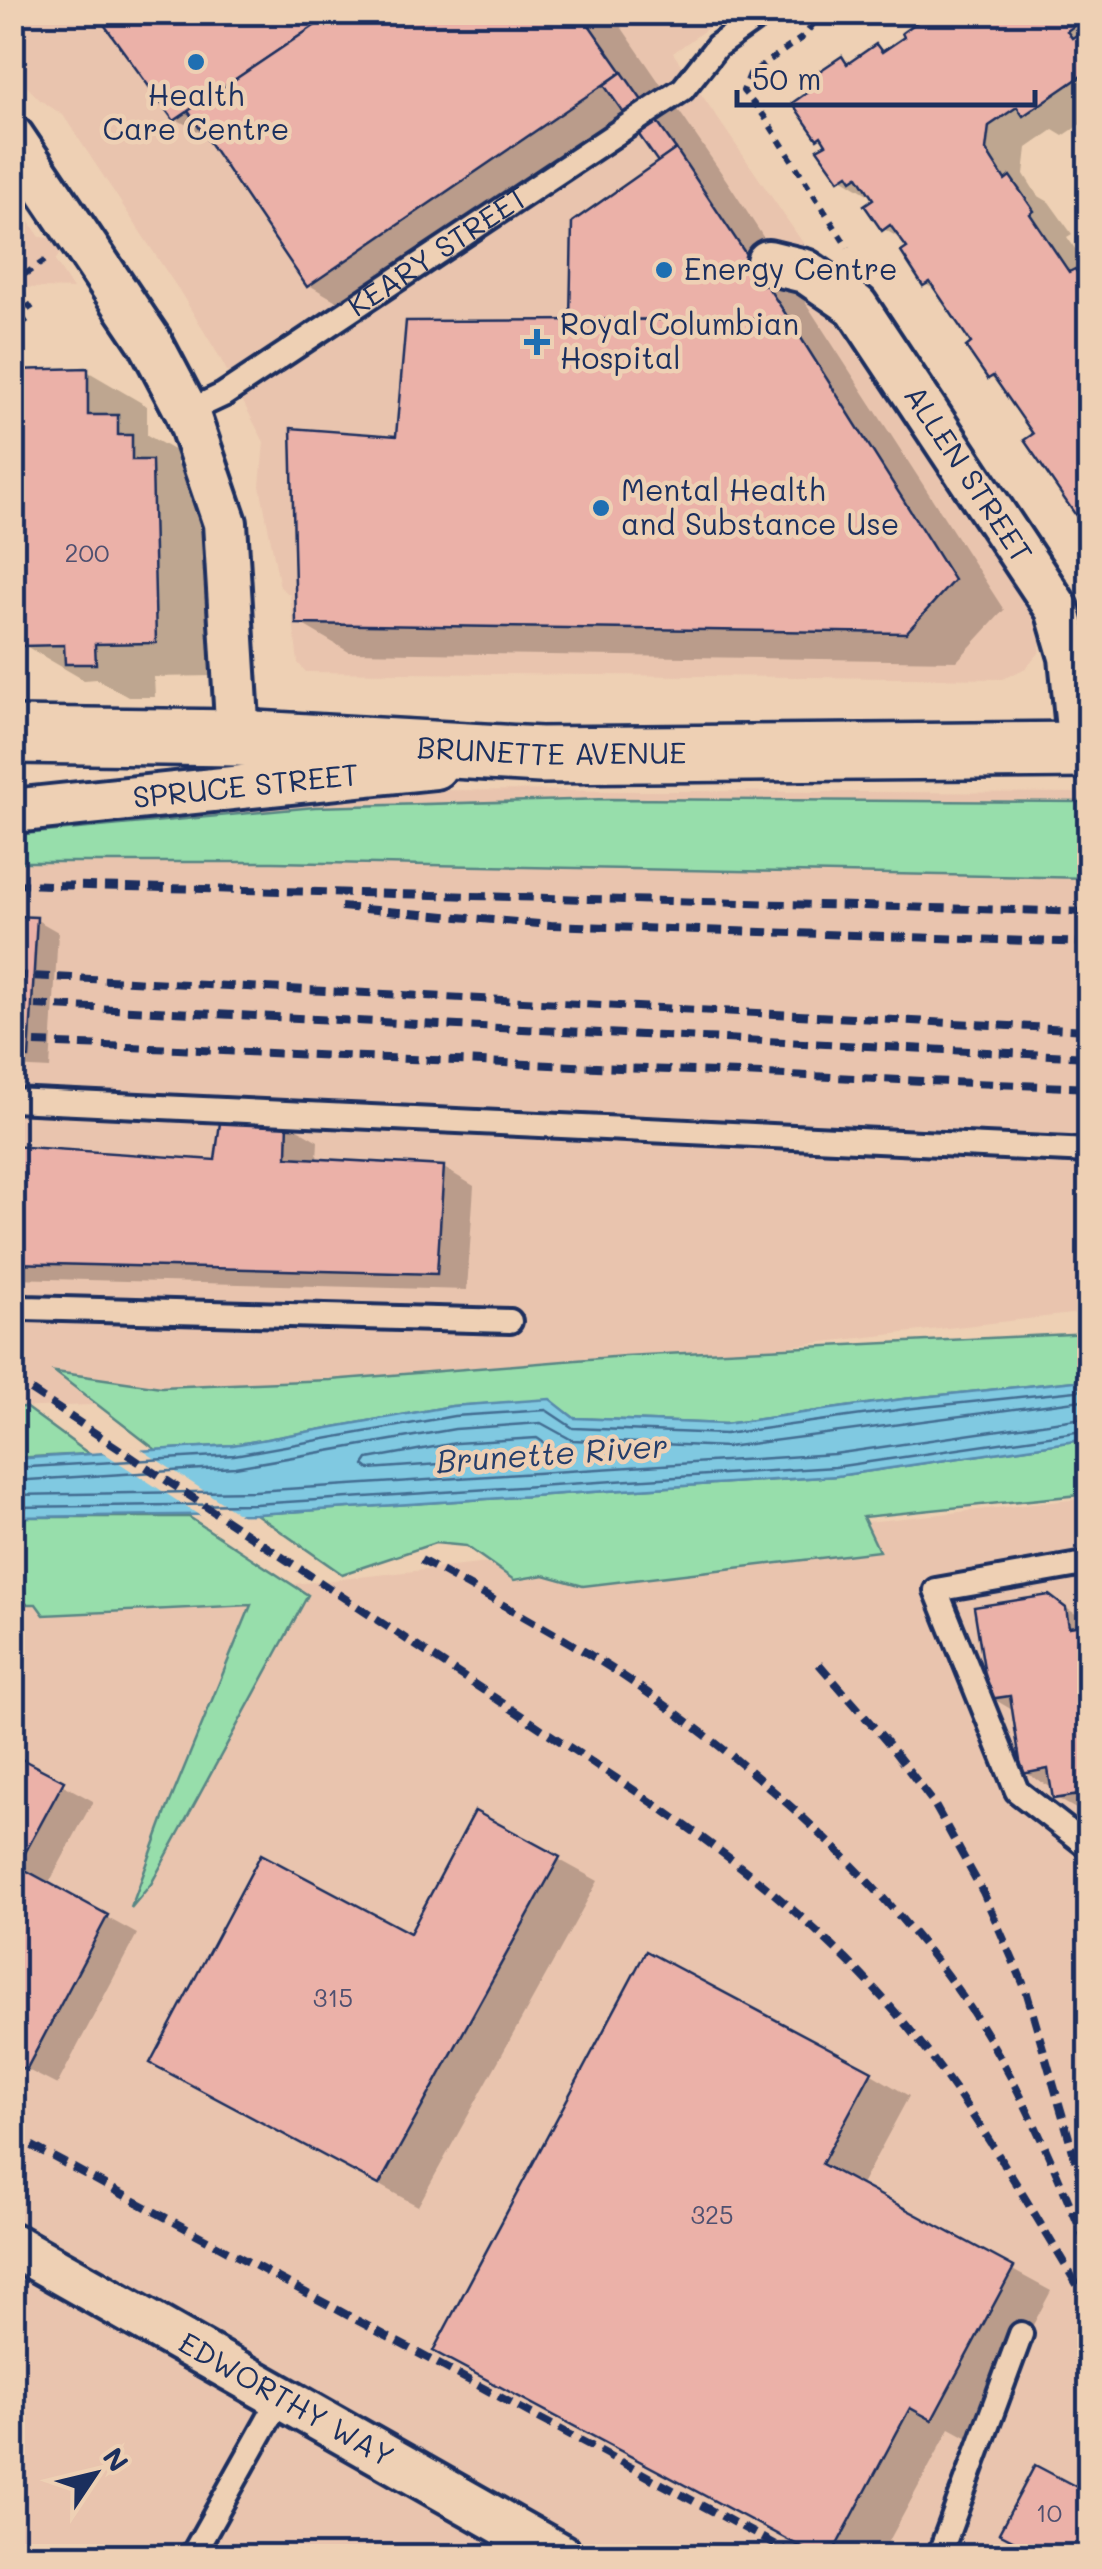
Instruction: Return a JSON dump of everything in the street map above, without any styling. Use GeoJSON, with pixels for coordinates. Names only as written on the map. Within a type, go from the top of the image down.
{"type":"FeatureCollection","features":[{"type":"Feature","properties":{"kind":"main road","name":"BRUNETTE AVENUE"},"geometry":{"type":"LineString","coordinates":[[12,735],[238,738],[540,755],[1084,750]]}},
{"type":"Feature","properties":{"kind":"street"},"geometry":{"type":"LineString","coordinates":[[12,138],[150,342],[187,412],[225,523],[238,738]]}},
{"type":"Feature","properties":{"kind":"street","name":"ALLEN STREET"},"geometry":{"type":"LineString","coordinates":[[768,262],[805,271],[856,306],[1056,609],[1071,656],[1084,750]]}},
{"type":"Feature","properties":{"kind":"street","name":"SPRUCE STREET"},"geometry":{"type":"LineString","coordinates":[[12,811],[540,755]]}},
{"type":"Feature","properties":{"kind":"street","name":"EDWORTHY WAY"},"geometry":{"type":"LineString","coordinates":[[12,2245],[562,2556]]}},
{"type":"Feature","properties":{"kind":"lane","name":"KEARY STREET"},"geometry":{"type":"LineString","coordinates":[[187,412],[223,395],[684,89],[718,46],[766,12]]}},
{"type":"Feature","properties":{"kind":"lane"},"geometry":{"type":"LineString","coordinates":[[12,1100],[1090,1151]]}},
{"type":"Feature","properties":{"kind":"lane"},"geometry":{"type":"LineString","coordinates":[[12,1300],[24,1308],[510,1321]]}},
{"type":"Feature","properties":{"kind":"lane"},"geometry":{"type":"LineString","coordinates":[[1090,1563],[936,1590],[1017,1791],[1090,1848]]}},
{"type":"Feature","properties":{"kind":"lane"},"geometry":{"type":"LineString","coordinates":[[940,2556],[1022,2334]]}},
{"type":"Feature","properties":{"kind":"lane"},"geometry":{"type":"LineString","coordinates":[[192,2556],[280,2397]]}},
{"type":"Feature","properties":{"kind":"path"},"geometry":{"type":"LineString","coordinates":[[824,12],[803,37],[750,74],[743,91],[764,116],[857,262]]}},
{"type":"Feature","properties":{"kind":"path"},"geometry":{"type":"LineString","coordinates":[[13,288],[32,310]]}},
{"type":"Feature","properties":{"kind":"path"},"geometry":{"type":"LineString","coordinates":[[12,309],[15,307],[27,324]]}},
{"type":"Feature","properties":{"kind":"shaded area","name":"Royal Columbian Hospital"},"geometry":{"type":"Polygon","coordinates":[[[12,13],[729,13],[673,53],[825,275],[1036,616],[1042,637],[1039,653],[1026,668],[1003,679],[306,672],[298,663],[290,595],[280,587],[260,486],[264,442],[182,295],[63,115],[40,100],[13,72],[12,13]]]}},
{"type":"Feature","properties":{"kind":"shaded area"},"geometry":{"type":"Polygon","coordinates":[[[12,196],[40,237],[50,238],[60,253],[55,261],[73,289],[13,287],[12,196]]]}},
{"type":"Feature","properties":{"kind":"shaded area"},"geometry":{"type":"Polygon","coordinates":[[[424,790],[1089,793],[1089,1312],[354,1395],[13,1408],[13,824],[56,817],[424,790]]]}},
{"type":"Feature","properties":{"kind":"shaded area"},"geometry":{"type":"Polygon","coordinates":[[[1089,1498],[1089,2556],[13,2556],[12,1596],[276,1586],[1089,1498]]]}},
{"type":"Feature","properties":{"kind":"green space"},"geometry":{"type":"Polygon","coordinates":[[[608,799],[1089,802],[1089,878],[273,862],[13,862],[13,835],[315,807],[608,799]]]}},
{"type":"Feature","properties":{"kind":"green space"},"geometry":{"type":"Polygon","coordinates":[[[1090,1333],[1089,1375],[1075,1381],[903,1399],[725,1424],[574,1418],[550,1400],[452,1406],[233,1445],[156,1450],[55,1372],[161,1387],[330,1380],[625,1356],[1090,1333]]]}},
{"type":"Feature","properties":{"kind":"green space"},"geometry":{"type":"Polygon","coordinates":[[[25,1407],[89,1454],[13,1458],[13,1408],[25,1407]]]}},
{"type":"Feature","properties":{"kind":"green space"},"geometry":{"type":"Polygon","coordinates":[[[1089,1439],[1089,1494],[863,1517],[879,1551],[583,1586],[544,1575],[514,1580],[466,1546],[435,1543],[342,1574],[256,1514],[837,1476],[1089,1439]]]}},
{"type":"Feature","properties":{"kind":"green space"},"geometry":{"type":"Polygon","coordinates":[[[12,1517],[189,1517],[308,1595],[151,1884],[131,1908],[251,1605],[44,1615],[36,1604],[13,1604],[12,1517]]]}},
{"type":"Feature","properties":{"kind":"water","name":"Brunette River"},"geometry":{"type":"Polygon","coordinates":[[[1089,1375],[1089,1439],[837,1476],[256,1514],[13,1517],[12,1459],[233,1445],[452,1406],[550,1399],[574,1418],[725,1424],[903,1399],[1075,1381],[1089,1375]]]}},
{"type":"Feature","properties":{"kind":"pier"},"geometry":{"type":"Polygon","coordinates":[[[136,1446],[247,1519],[208,1521],[98,1449],[136,1446]]]}},
{"type":"Feature","properties":{"kind":"building","name":"Health Care Centre"},"geometry":{"type":"Polygon","coordinates":[[[95,12],[335,12],[174,121],[95,12]]]}},
{"type":"Feature","properties":{"kind":"building"},"geometry":{"type":"Polygon","coordinates":[[[335,12],[580,12],[622,72],[307,287],[188,111],[335,12]]]}},
{"type":"Feature","properties":{"kind":"building"},"geometry":{"type":"Polygon","coordinates":[[[931,12],[1065,12],[1074,26],[1067,31],[1072,38],[1080,33],[1090,47],[1090,70],[1023,116],[1017,107],[989,126],[986,150],[1005,180],[1010,176],[1034,211],[1030,214],[1069,272],[1075,269],[1090,290],[1090,536],[1024,440],[1033,434],[993,376],[988,379],[966,347],[971,343],[930,282],[923,286],[901,252],[907,248],[890,225],[882,231],[864,205],[873,199],[858,176],[852,180],[848,174],[839,180],[817,149],[826,144],[821,136],[817,139],[792,103],[815,87],[809,78],[842,56],[847,64],[876,44],[882,52],[931,12]]]}},
{"type":"Feature","properties":{"kind":"building"},"geometry":{"type":"Polygon","coordinates":[[[622,72],[676,149],[658,162],[604,85],[622,72]]]}},
{"type":"Feature","properties":{"kind":"building","name":"Energy Centre"},"geometry":{"type":"Polygon","coordinates":[[[676,149],[789,319],[570,320],[572,222],[676,149]]]}},
{"type":"Feature","properties":{"kind":"building","name":"Mental Health and Substance Use"},"geometry":{"type":"Polygon","coordinates":[[[789,319],[954,580],[906,633],[296,624],[291,428],[396,436],[406,321],[789,319]]]}},
{"type":"Feature","properties":{"kind":"building"},"geometry":{"type":"Polygon","coordinates":[[[88,368],[88,415],[118,415],[118,435],[132,435],[132,460],[152,460],[156,643],[95,644],[96,664],[65,664],[64,645],[21,646],[17,464],[12,464],[12,370],[88,368]]]}},
{"type":"Feature","properties":{"kind":"building"},"geometry":{"type":"Polygon","coordinates":[[[12,916],[37,917],[29,1058],[12,1057],[12,916]]]}},
{"type":"Feature","properties":{"kind":"building"},"geometry":{"type":"Polygon","coordinates":[[[221,1115],[288,1121],[287,1157],[444,1166],[437,1274],[12,1263],[12,1146],[215,1160],[221,1115]]]}},
{"type":"Feature","properties":{"kind":"building"},"geometry":{"type":"Polygon","coordinates":[[[1049,1595],[1066,1608],[1069,1627],[1090,1624],[1090,1815],[1086,1794],[1053,1799],[1048,1769],[1022,1774],[1010,1696],[989,1699],[974,1607],[1049,1595]]]}},
{"type":"Feature","properties":{"kind":"building"},"geometry":{"type":"Polygon","coordinates":[[[12,1754],[64,1781],[18,1866],[108,1915],[26,2070],[12,2063],[12,1754]]]}},
{"type":"Feature","properties":{"kind":"building"},"geometry":{"type":"Polygon","coordinates":[[[475,1811],[560,1857],[379,2185],[150,2063],[261,1854],[410,1933],[475,1811]]]}},
{"type":"Feature","properties":{"kind":"building"},"geometry":{"type":"Polygon","coordinates":[[[646,1951],[872,2071],[822,2164],[1014,2267],[932,2420],[910,2408],[831,2556],[818,2556],[433,2351],[646,1951]]]}},
{"type":"Feature","properties":{"kind":"building"},"geometry":{"type":"Polygon","coordinates":[[[1035,2465],[1090,2494],[1090,2556],[1044,2556],[999,2533],[1035,2465]]]}},
{"type":"Feature","properties":{"kind":"railway"},"geometry":{"type":"LineString","coordinates":[[12,884],[1090,912]]}},
{"type":"Feature","properties":{"kind":"railway"},"geometry":{"type":"LineString","coordinates":[[341,907],[551,925],[1090,943]]}},
{"type":"Feature","properties":{"kind":"railway"},"geometry":{"type":"LineString","coordinates":[[12,975],[1090,1030]]}},
{"type":"Feature","properties":{"kind":"railway"},"geometry":{"type":"LineString","coordinates":[[12,1004],[1090,1057]]}},
{"type":"Feature","properties":{"kind":"railway"},"geometry":{"type":"LineString","coordinates":[[12,1042],[1090,1088]]}},
{"type":"Feature","properties":{"kind":"railway"},"geometry":{"type":"LineString","coordinates":[[12,1378],[634,1790],[732,1860],[794,1911],[880,1995],[939,2068],[992,2145],[1090,2306]]}},
{"type":"Feature","properties":{"kind":"railway"},"geometry":{"type":"LineString","coordinates":[[421,1560],[567,1641],[639,1687],[745,1767],[845,1858],[933,1957],[988,2037],[1036,2127],[1090,2253]]}},
{"type":"Feature","properties":{"kind":"railway"},"geometry":{"type":"LineString","coordinates":[[819,1664],[933,1802],[983,1892],[1026,1990],[1090,2210]]}},
{"type":"Feature","properties":{"kind":"railway"},"geometry":{"type":"LineString","coordinates":[[12,2135],[796,2556]]}},
{"type":"Feature","properties":{"kind":"place","name":"Health Care Centre"},"geometry":{"type":"Point","coordinates":[196,62]}},
{"type":"Feature","properties":{"kind":"place","name":"Energy Centre"},"geometry":{"type":"Point","coordinates":[664,270]}},
{"type":"Feature","properties":{"kind":"place","name":"Royal Columbian Hospital"},"geometry":{"type":"Point","coordinates":[537,342]}},
{"type":"Feature","properties":{"kind":"place","name":"Mental Health and Substance Use"},"geometry":{"type":"Point","coordinates":[601,508]}}]}
